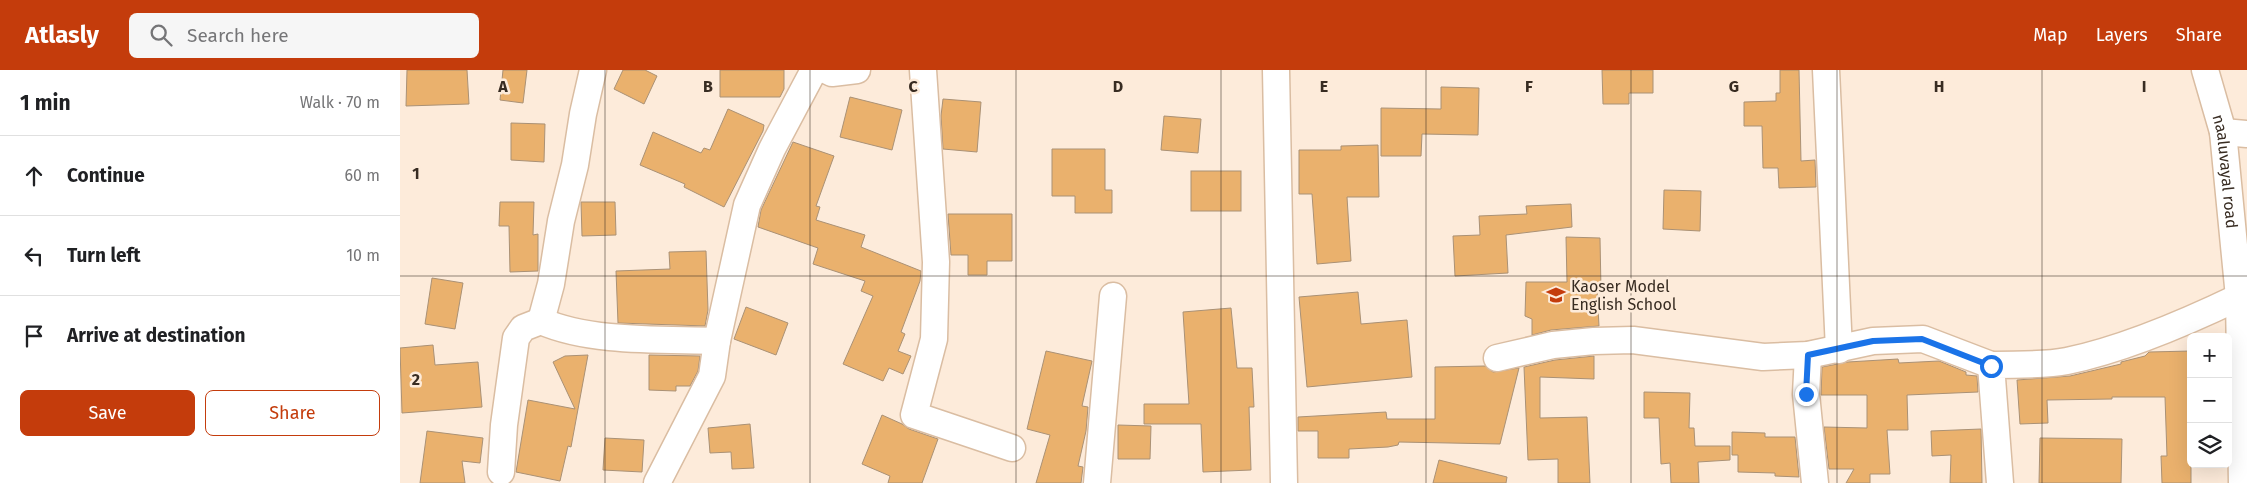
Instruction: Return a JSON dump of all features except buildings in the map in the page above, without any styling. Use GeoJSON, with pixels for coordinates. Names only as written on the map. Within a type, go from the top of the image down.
{"type":"FeatureCollection","features":[{"type":"Feature","properties":{"kind":"street"},"geometry":{"type":"LineString","coordinates":[[541,321],[551,284],[561,221],[575,165],[583,114],[593,70]]}},
{"type":"Feature","properties":{"kind":"street"},"geometry":{"type":"LineString","coordinates":[[657,483],[712,376],[717,341],[748,205],[772,149],[814,70]]}},
{"type":"Feature","properties":{"kind":"street"},"geometry":{"type":"LineString","coordinates":[[826,70],[832,73],[858,70]]}},
{"type":"Feature","properties":{"kind":"street"},"geometry":{"type":"LineString","coordinates":[[923,70],[936,262],[934,339],[914,415],[1012,448]]}},
{"type":"Feature","properties":{"kind":"street"},"geometry":{"type":"LineString","coordinates":[[1276,70],[1284,483]]}},
{"type":"Feature","properties":{"kind":"street"},"geometry":{"type":"LineString","coordinates":[[1826,70],[1839,350]]}},
{"type":"Feature","properties":{"kind":"street","name":"naaluvayal road"},"geometry":{"type":"LineString","coordinates":[[2205,70],[2235,133],[2243,298],[2242,483]]}},
{"type":"Feature","properties":{"kind":"street"},"geometry":{"type":"LineString","coordinates":[[1097,483],[1113,296]]}},
{"type":"Feature","properties":{"kind":"street"},"geometry":{"type":"LineString","coordinates":[[1497,358],[1553,345],[1633,340],[1763,357],[1808,355],[1839,350],[1873,341],[1922,339],[1991,366],[2067,361],[2127,343],[2243,298]]}},
{"type":"Feature","properties":{"kind":"street"},"geometry":{"type":"LineString","coordinates":[[501,472],[504,425],[516,338],[524,328],[541,321],[554,327],[606,336],[717,341]]}},
{"type":"Feature","properties":{"kind":"street"},"geometry":{"type":"LineString","coordinates":[[1808,355],[1806,394],[1815,483]]}},
{"type":"Feature","properties":{"kind":"street"},"geometry":{"type":"LineString","coordinates":[[1991,366],[2000,483]]}},
{"type":"Feature","properties":{"kind":"place","name":"Kaoser Model English School"},"geometry":{"type":"Point","coordinates":[1556,295]}},
{"type":"Feature","properties":{"kind":"route"},"geometry":{"type":"LineString","coordinates":[[1806,394],[1808,355],[1839,350],[1873,341],[1922,339],[1991,366]]}}]}
